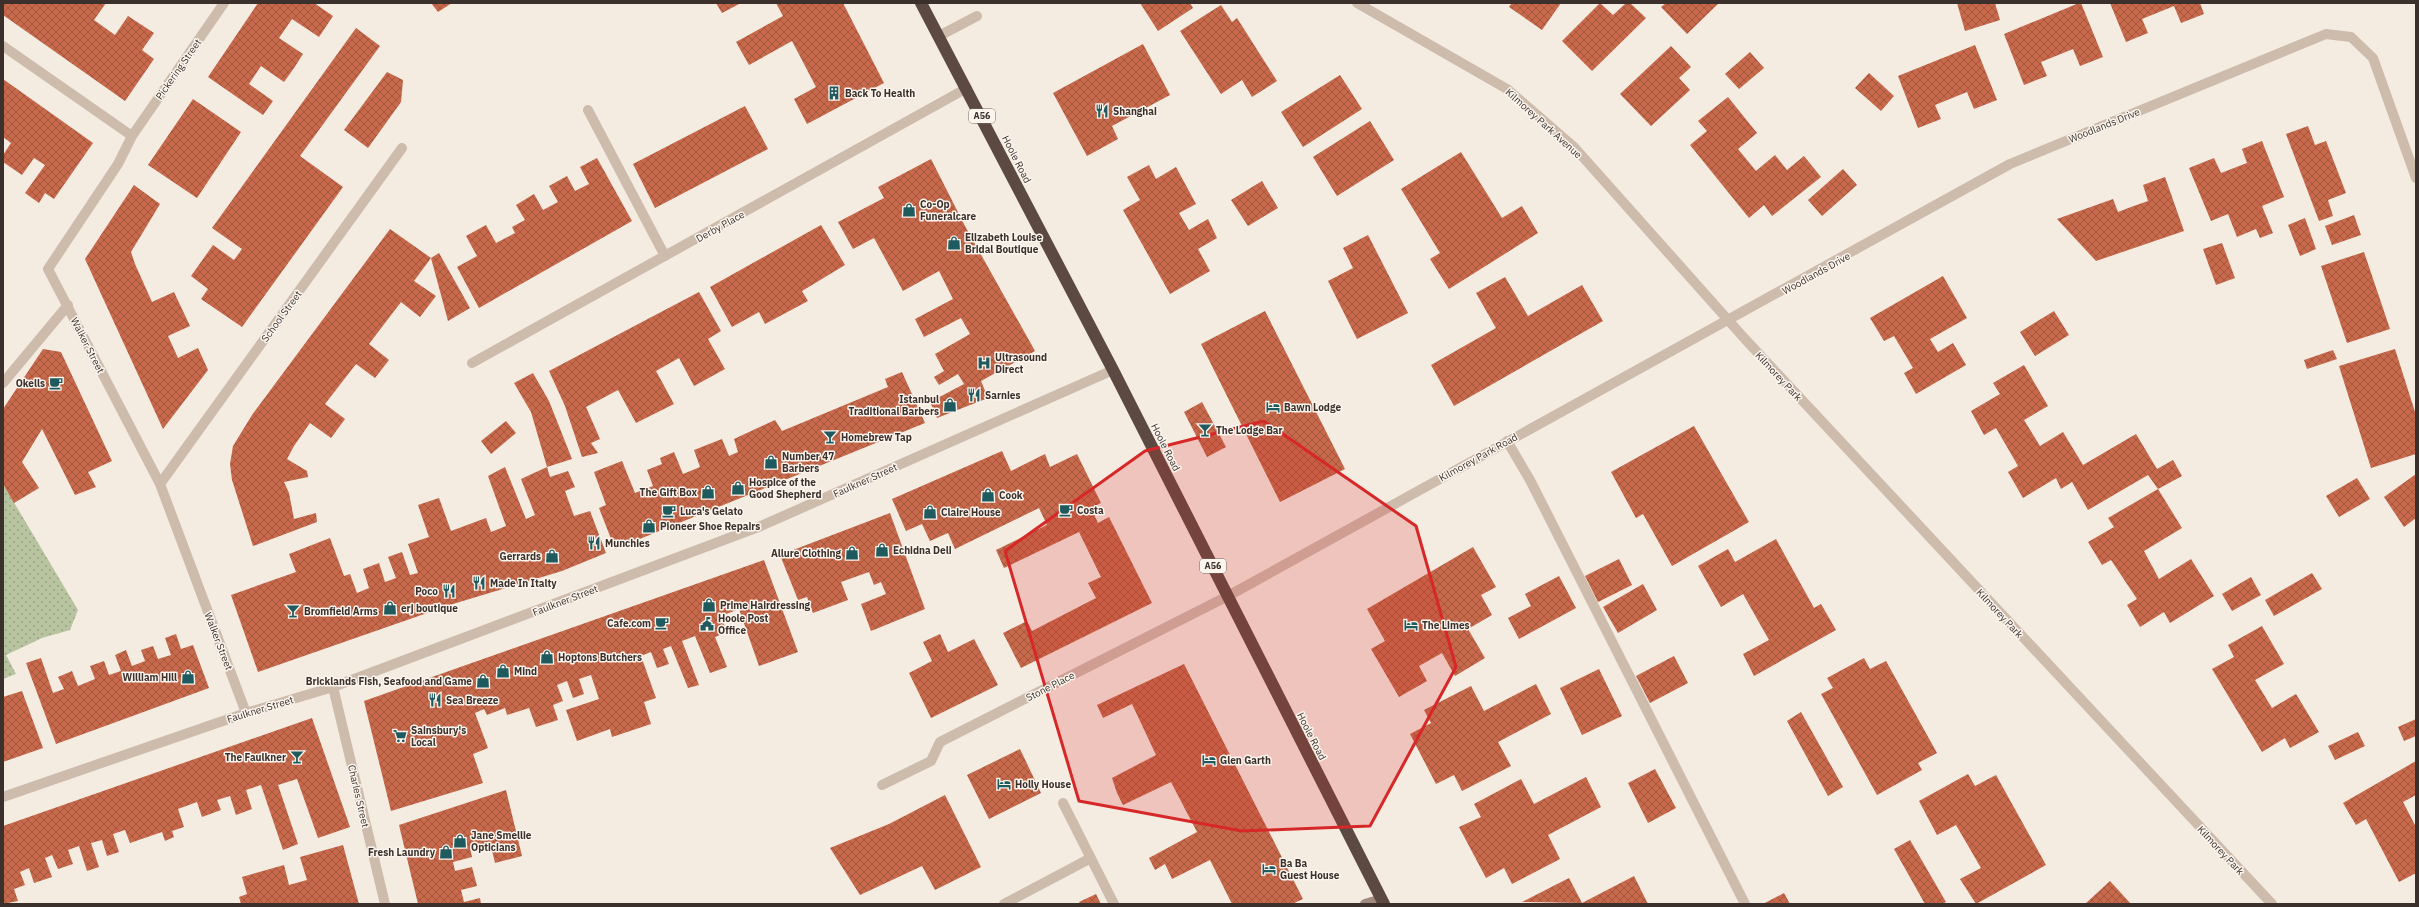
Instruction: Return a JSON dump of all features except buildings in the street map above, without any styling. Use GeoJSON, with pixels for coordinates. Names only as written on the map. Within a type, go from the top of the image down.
{"type":"FeatureCollection","features":[{"type":"Feature","properties":{"kind":"highway","name":"Hoole Road"},"geometry":{"type":"LineString","coordinates":[[921,3],[967,88],[1113,370],[1383,902]]}},
{"type":"Feature","properties":{"kind":"street","name":"Pickering Street"},"geometry":{"type":"LineString","coordinates":[[132,136],[224,3]]}},
{"type":"Feature","properties":{"kind":"street","name":"Kilmorey Park Avenue"},"geometry":{"type":"LineString","coordinates":[[1357,3],[1507,89],[1574,147],[1728,321]]}},
{"type":"Feature","properties":{"kind":"street"},"geometry":{"type":"LineString","coordinates":[[939,36],[976,16]]}},
{"type":"Feature","properties":{"kind":"street","name":"Woodlands Drive"},"geometry":{"type":"LineString","coordinates":[[1728,321],[2010,164],[2326,34],[2352,37],[2373,58],[2416,178]]}},
{"type":"Feature","properties":{"kind":"street"},"geometry":{"type":"LineString","coordinates":[[3,46],[132,136]]}},
{"type":"Feature","properties":{"kind":"street","name":"Derby Place"},"geometry":{"type":"LineString","coordinates":[[472,363],[967,88]]}},
{"type":"Feature","properties":{"kind":"street"},"geometry":{"type":"LineString","coordinates":[[588,110],[665,256]]}},
{"type":"Feature","properties":{"kind":"street","name":"Walker Street"},"geometry":{"type":"LineString","coordinates":[[132,136],[118,164],[48,270],[68,305],[160,484],[246,713]]}},
{"type":"Feature","properties":{"kind":"street","name":"School Street"},"geometry":{"type":"LineString","coordinates":[[160,484],[402,148]]}},
{"type":"Feature","properties":{"kind":"street"},"geometry":{"type":"LineString","coordinates":[[3,383],[68,305]]}},
{"type":"Feature","properties":{"kind":"street","name":"Kilmorey Park Road"},"geometry":{"type":"LineString","coordinates":[[1228,596],[1507,441],[1728,321]]}},
{"type":"Feature","properties":{"kind":"street","name":"Kilmorey Park"},"geometry":{"type":"LineString","coordinates":[[1728,321],[2272,904]]}},
{"type":"Feature","properties":{"kind":"street","name":"Faulkner Street"},"geometry":{"type":"LineString","coordinates":[[3,797],[246,713],[333,687],[761,526],[1113,370]]}},
{"type":"Feature","properties":{"kind":"street"},"geometry":{"type":"LineString","coordinates":[[1507,441],[1530,480],[1745,904]]}},
{"type":"Feature","properties":{"kind":"street","name":"Stone Place"},"geometry":{"type":"LineString","coordinates":[[882,786],[931,761],[940,742],[1228,596]]}},
{"type":"Feature","properties":{"kind":"street","name":"Charles Street"},"geometry":{"type":"LineString","coordinates":[[333,687],[385,904]]}},
{"type":"Feature","properties":{"kind":"street"},"geometry":{"type":"LineString","coordinates":[[1064,803],[1114,904]]}},
{"type":"Feature","properties":{"kind":"street"},"geometry":{"type":"LineString","coordinates":[[1004,904],[1091,858]]}},
{"type":"Feature","properties":{"kind":"street"},"geometry":{"type":"LineString","coordinates":[[1365,904],[1383,902]]}},
{"type":"Feature","properties":{"kind":"highlighted area"},"geometry":{"type":"Polygon","coordinates":[[[1264,421],[1416,526],[1456,667],[1370,826],[1242,831],[1079,801],[1005,551],[1145,451],[1264,421]]]}},
{"type":"Feature","properties":{"kind":"green space"},"geometry":{"type":"Polygon","coordinates":[[[3,484],[78,610],[70,630],[42,638],[6,655],[16,674],[3,679],[3,484]]]}},
{"type":"Feature","properties":{"kind":"place","name":"Back To Health"},"geometry":{"type":"Point","coordinates":[834,93]}},
{"type":"Feature","properties":{"kind":"place","name":"Shanghai"},"geometry":{"type":"Point","coordinates":[1102,111]}},
{"type":"Feature","properties":{"kind":"place","name":"Co-Op Funeralcare"},"geometry":{"type":"Point","coordinates":[909,210]}},
{"type":"Feature","properties":{"kind":"place","name":"Elizabeth Louise Bridal Boutique"},"geometry":{"type":"Point","coordinates":[954,243]}},
{"type":"Feature","properties":{"kind":"place","name":"Ultrasound Direct"},"geometry":{"type":"Point","coordinates":[984,363]}},
{"type":"Feature","properties":{"kind":"place","name":"Okells"},"geometry":{"type":"Point","coordinates":[56,383]}},
{"type":"Feature","properties":{"kind":"place","name":"Sarnies"},"geometry":{"type":"Point","coordinates":[974,395]}},
{"type":"Feature","properties":{"kind":"place","name":"Istanbul Traditional Barbers"},"geometry":{"type":"Point","coordinates":[950,405]}},
{"type":"Feature","properties":{"kind":"place","name":"Bawn Lodge"},"geometry":{"type":"Point","coordinates":[1273,407]}},
{"type":"Feature","properties":{"kind":"place","name":"The Lodge Bar"},"geometry":{"type":"Point","coordinates":[1205,430]}},
{"type":"Feature","properties":{"kind":"place","name":"Homebrew Tap"},"geometry":{"type":"Point","coordinates":[830,437]}},
{"type":"Feature","properties":{"kind":"place","name":"Number 47 Barbers"},"geometry":{"type":"Point","coordinates":[771,462]}},
{"type":"Feature","properties":{"kind":"place","name":"Hospice of the Good Shepherd"},"geometry":{"type":"Point","coordinates":[738,488]}},
{"type":"Feature","properties":{"kind":"place","name":"The Gift Box"},"geometry":{"type":"Point","coordinates":[708,492]}},
{"type":"Feature","properties":{"kind":"place","name":"Cook"},"geometry":{"type":"Point","coordinates":[988,495]}},
{"type":"Feature","properties":{"kind":"place","name":"Costa"},"geometry":{"type":"Point","coordinates":[1066,510]}},
{"type":"Feature","properties":{"kind":"place","name":"Luca's Gelato"},"geometry":{"type":"Point","coordinates":[669,511]}},
{"type":"Feature","properties":{"kind":"place","name":"Claire House"},"geometry":{"type":"Point","coordinates":[930,512]}},
{"type":"Feature","properties":{"kind":"place","name":"Pioneer Shoe Repairs"},"geometry":{"type":"Point","coordinates":[649,526]}},
{"type":"Feature","properties":{"kind":"place","name":"Munchies"},"geometry":{"type":"Point","coordinates":[594,543]}},
{"type":"Feature","properties":{"kind":"place","name":"Echidna Deli"},"geometry":{"type":"Point","coordinates":[882,550]}},
{"type":"Feature","properties":{"kind":"place","name":"Allure Clothing"},"geometry":{"type":"Point","coordinates":[852,553]}},
{"type":"Feature","properties":{"kind":"place","name":"Gerrards"},"geometry":{"type":"Point","coordinates":[552,556]}},
{"type":"Feature","properties":{"kind":"place","name":"Made In Italty"},"geometry":{"type":"Point","coordinates":[479,583]}},
{"type":"Feature","properties":{"kind":"place","name":"Poco"},"geometry":{"type":"Point","coordinates":[449,591]}},
{"type":"Feature","properties":{"kind":"place","name":"Prime Hairdressing"},"geometry":{"type":"Point","coordinates":[709,605]}},
{"type":"Feature","properties":{"kind":"place","name":"erj boutique"},"geometry":{"type":"Point","coordinates":[390,608]}},
{"type":"Feature","properties":{"kind":"place","name":"Bromfield Arms"},"geometry":{"type":"Point","coordinates":[293,611]}},
{"type":"Feature","properties":{"kind":"place","name":"Cafe.com"},"geometry":{"type":"Point","coordinates":[662,623]}},
{"type":"Feature","properties":{"kind":"place","name":"Hoole Post Office"},"geometry":{"type":"Point","coordinates":[707,624]}},
{"type":"Feature","properties":{"kind":"place","name":"The Limes"},"geometry":{"type":"Point","coordinates":[1411,625]}},
{"type":"Feature","properties":{"kind":"place","name":"Hoptons Butchers"},"geometry":{"type":"Point","coordinates":[547,657]}},
{"type":"Feature","properties":{"kind":"place","name":"Mind"},"geometry":{"type":"Point","coordinates":[503,671]}},
{"type":"Feature","properties":{"kind":"place","name":"William Hill"},"geometry":{"type":"Point","coordinates":[188,677]}},
{"type":"Feature","properties":{"kind":"place","name":"Bricklands Fish, Seafood and Game"},"geometry":{"type":"Point","coordinates":[483,681]}},
{"type":"Feature","properties":{"kind":"place","name":"Sea Breeze"},"geometry":{"type":"Point","coordinates":[435,700]}},
{"type":"Feature","properties":{"kind":"place","name":"Sainsbury's Local"},"geometry":{"type":"Point","coordinates":[400,736]}},
{"type":"Feature","properties":{"kind":"place","name":"The Faulkner"},"geometry":{"type":"Point","coordinates":[297,757]}},
{"type":"Feature","properties":{"kind":"place","name":"Glen Garth"},"geometry":{"type":"Point","coordinates":[1209,760]}},
{"type":"Feature","properties":{"kind":"place","name":"Holly House"},"geometry":{"type":"Point","coordinates":[1004,784]}},
{"type":"Feature","properties":{"kind":"place","name":"Jane Smellie Opticians"},"geometry":{"type":"Point","coordinates":[460,841]}},
{"type":"Feature","properties":{"kind":"place","name":"Fresh Laundry"},"geometry":{"type":"Point","coordinates":[446,852]}},
{"type":"Feature","properties":{"kind":"place","name":"Ba Ba Guest House"},"geometry":{"type":"Point","coordinates":[1269,869]}}]}
